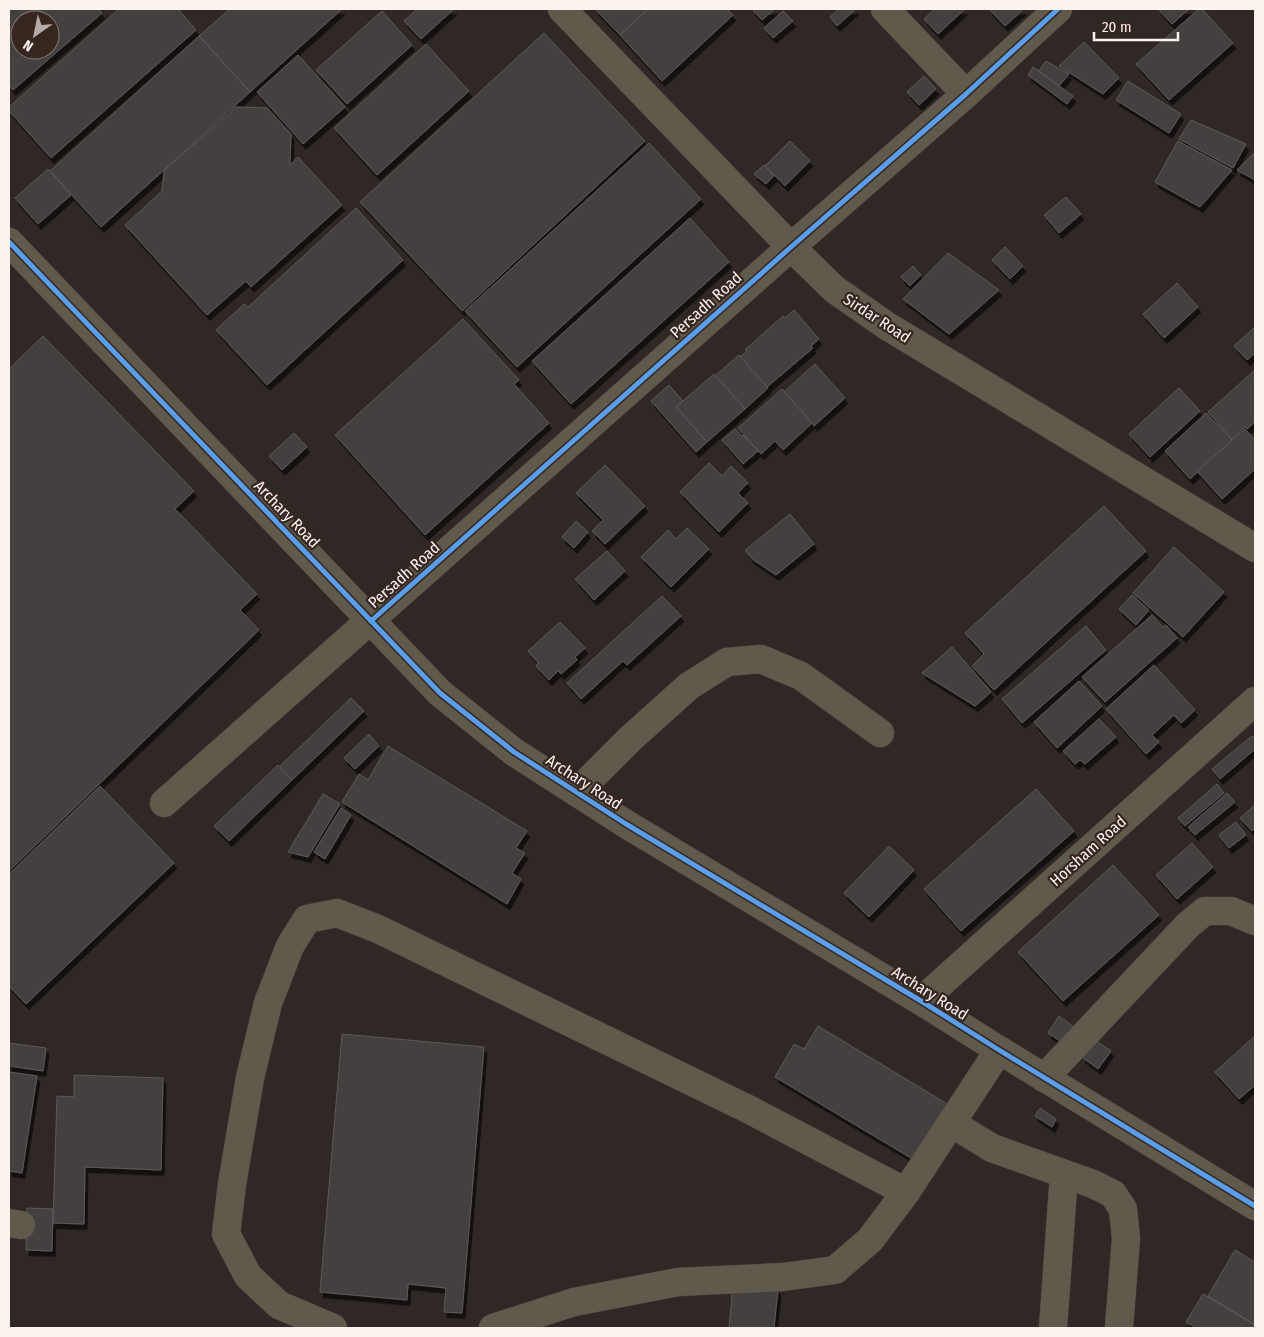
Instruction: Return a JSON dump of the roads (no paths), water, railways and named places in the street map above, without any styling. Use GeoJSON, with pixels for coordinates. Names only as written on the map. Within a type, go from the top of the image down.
{"type":"FeatureCollection","features":[{"type":"Feature","properties":{"kind":"street","name":"Sirdar Road"},"geometry":{"type":"LineString","coordinates":[[562,9],[790,247],[834,289],[887,326],[1255,548]]}},
{"type":"Feature","properties":{"kind":"street"},"geometry":{"type":"LineString","coordinates":[[885,9],[966,94]]}},
{"type":"Feature","properties":{"kind":"street","name":"Persadh Road"},"geometry":{"type":"LineString","coordinates":[[164,803],[790,247],[966,94],[1058,9]]}},
{"type":"Feature","properties":{"kind":"street","name":"Archary Road"},"geometry":{"type":"LineString","coordinates":[[9,242],[440,693],[514,752],[626,824],[921,1001],[1255,1206]]}},
{"type":"Feature","properties":{"kind":"street"},"geometry":{"type":"LineString","coordinates":[[577,792],[631,738],[689,686],[727,662],[760,659],[801,676],[880,733]]}},
{"type":"Feature","properties":{"kind":"street","name":"Horsham Road"},"geometry":{"type":"LineString","coordinates":[[921,1001],[1255,701]]}},
{"type":"Feature","properties":{"kind":"street"},"geometry":{"type":"LineString","coordinates":[[1044,1078],[1188,925],[1205,911],[1231,911],[1255,922]]}},
{"type":"Feature","properties":{"kind":"street"},"geometry":{"type":"LineString","coordinates":[[333,1328],[279,1305],[248,1276],[226,1234],[232,1184],[250,1078],[268,1003],[290,946],[307,919],[337,913],[378,929],[748,1109],[906,1192]]}},
{"type":"Feature","properties":{"kind":"street"},"geometry":{"type":"LineString","coordinates":[[493,1328],[574,1302],[678,1282],[783,1278],[835,1270],[870,1240],[906,1192],[998,1050]]}},
{"type":"Feature","properties":{"kind":"street"},"geometry":{"type":"LineString","coordinates":[[951,1123],[992,1148],[1093,1184],[1113,1194],[1123,1209],[1126,1238],[1119,1328]]}},
{"type":"Feature","properties":{"kind":"street"},"geometry":{"type":"LineString","coordinates":[[1053,1328],[1064,1174]]}}]}
